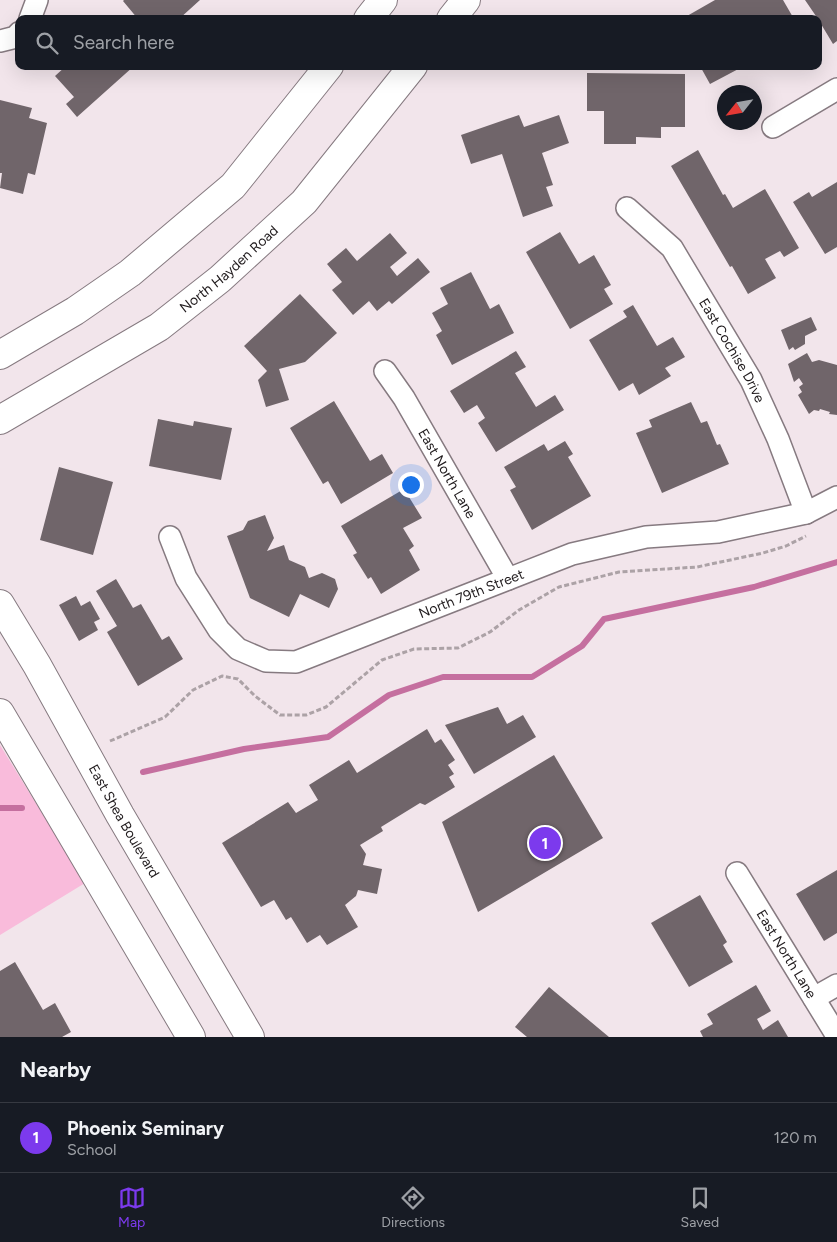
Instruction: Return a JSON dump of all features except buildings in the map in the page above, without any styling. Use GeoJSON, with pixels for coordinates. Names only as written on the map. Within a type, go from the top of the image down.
{"type":"FeatureCollection","features":[{"type":"Feature","properties":{"kind":"main road"},"geometry":{"type":"LineString","coordinates":[[371,15],[383,0]]}},
{"type":"Feature","properties":{"kind":"main road"},"geometry":{"type":"LineString","coordinates":[[454,15],[466,0]]}},
{"type":"Feature","properties":{"kind":"main road"},"geometry":{"type":"LineString","coordinates":[[0,355],[75,311],[130,273],[233,186],[326,70]]}},
{"type":"Feature","properties":{"kind":"main road","name":"North Hayden Road"},"geometry":{"type":"LineString","coordinates":[[0,420],[159,327],[220,279],[304,202],[409,70]]}},
{"type":"Feature","properties":{"kind":"main road","name":"East Shea Boulevard"},"geometry":{"type":"LineString","coordinates":[[0,604],[37,665],[120,815],[250,1037]]}},
{"type":"Feature","properties":{"kind":"main road"},"geometry":{"type":"LineString","coordinates":[[0,713],[191,1037]]}},
{"type":"Feature","properties":{"kind":"street"},"geometry":{"type":"LineString","coordinates":[[31,15],[37,0]]}},
{"type":"Feature","properties":{"kind":"street"},"geometry":{"type":"LineString","coordinates":[[0,42],[15,37]]}},
{"type":"Feature","properties":{"kind":"street"},"geometry":{"type":"LineString","coordinates":[[774,127],[837,88]]}},
{"type":"Feature","properties":{"kind":"street","name":"East Cochise Drive"},"geometry":{"type":"LineString","coordinates":[[627,208],[672,248],[751,380],[778,439],[809,523]]}},
{"type":"Feature","properties":{"kind":"street","name":"East North Lane"},"geometry":{"type":"LineString","coordinates":[[385,370],[404,398],[508,579]]}},
{"type":"Feature","properties":{"kind":"street","name":"North 79th Street"},"geometry":{"type":"LineString","coordinates":[[170,538],[186,578],[219,630],[238,649],[266,660],[296,662],[572,554],[646,537],[809,523],[837,497]]}},
{"type":"Feature","properties":{"kind":"street","name":"East North Lane"},"geometry":{"type":"LineString","coordinates":[[737,873],[837,1036]]}},
{"type":"Feature","properties":{"kind":"street"},"geometry":{"type":"LineString","coordinates":[[814,998],[837,984]]}},
{"type":"Feature","properties":{"kind":"path"},"geometry":{"type":"LineString","coordinates":[[110,741],[165,717],[193,690],[222,676],[238,679],[255,696],[280,715],[306,715],[326,707],[382,660],[414,649],[458,648],[490,632],[519,610],[559,587],[619,572],[697,567],[744,557],[786,546],[809,523]]}},
{"type":"Feature","properties":{"kind":"shaded area"},"geometry":{"type":"Polygon","coordinates":[[[0,745],[85,883],[0,935],[0,745]]]}},
{"type":"Feature","properties":{"kind":"waterway"},"geometry":{"type":"LineString","coordinates":[[143,772],[244,749],[328,737],[389,695],[443,677],[532,677],[582,646],[604,619],[754,587],[837,562]]}},
{"type":"Feature","properties":{"kind":"waterway"},"geometry":{"type":"LineString","coordinates":[[0,808],[22,808]]}},
{"type":"Feature","properties":{"kind":"place","name":"Phoenix Seminary"},"geometry":{"type":"Point","coordinates":[545,843]}}]}
